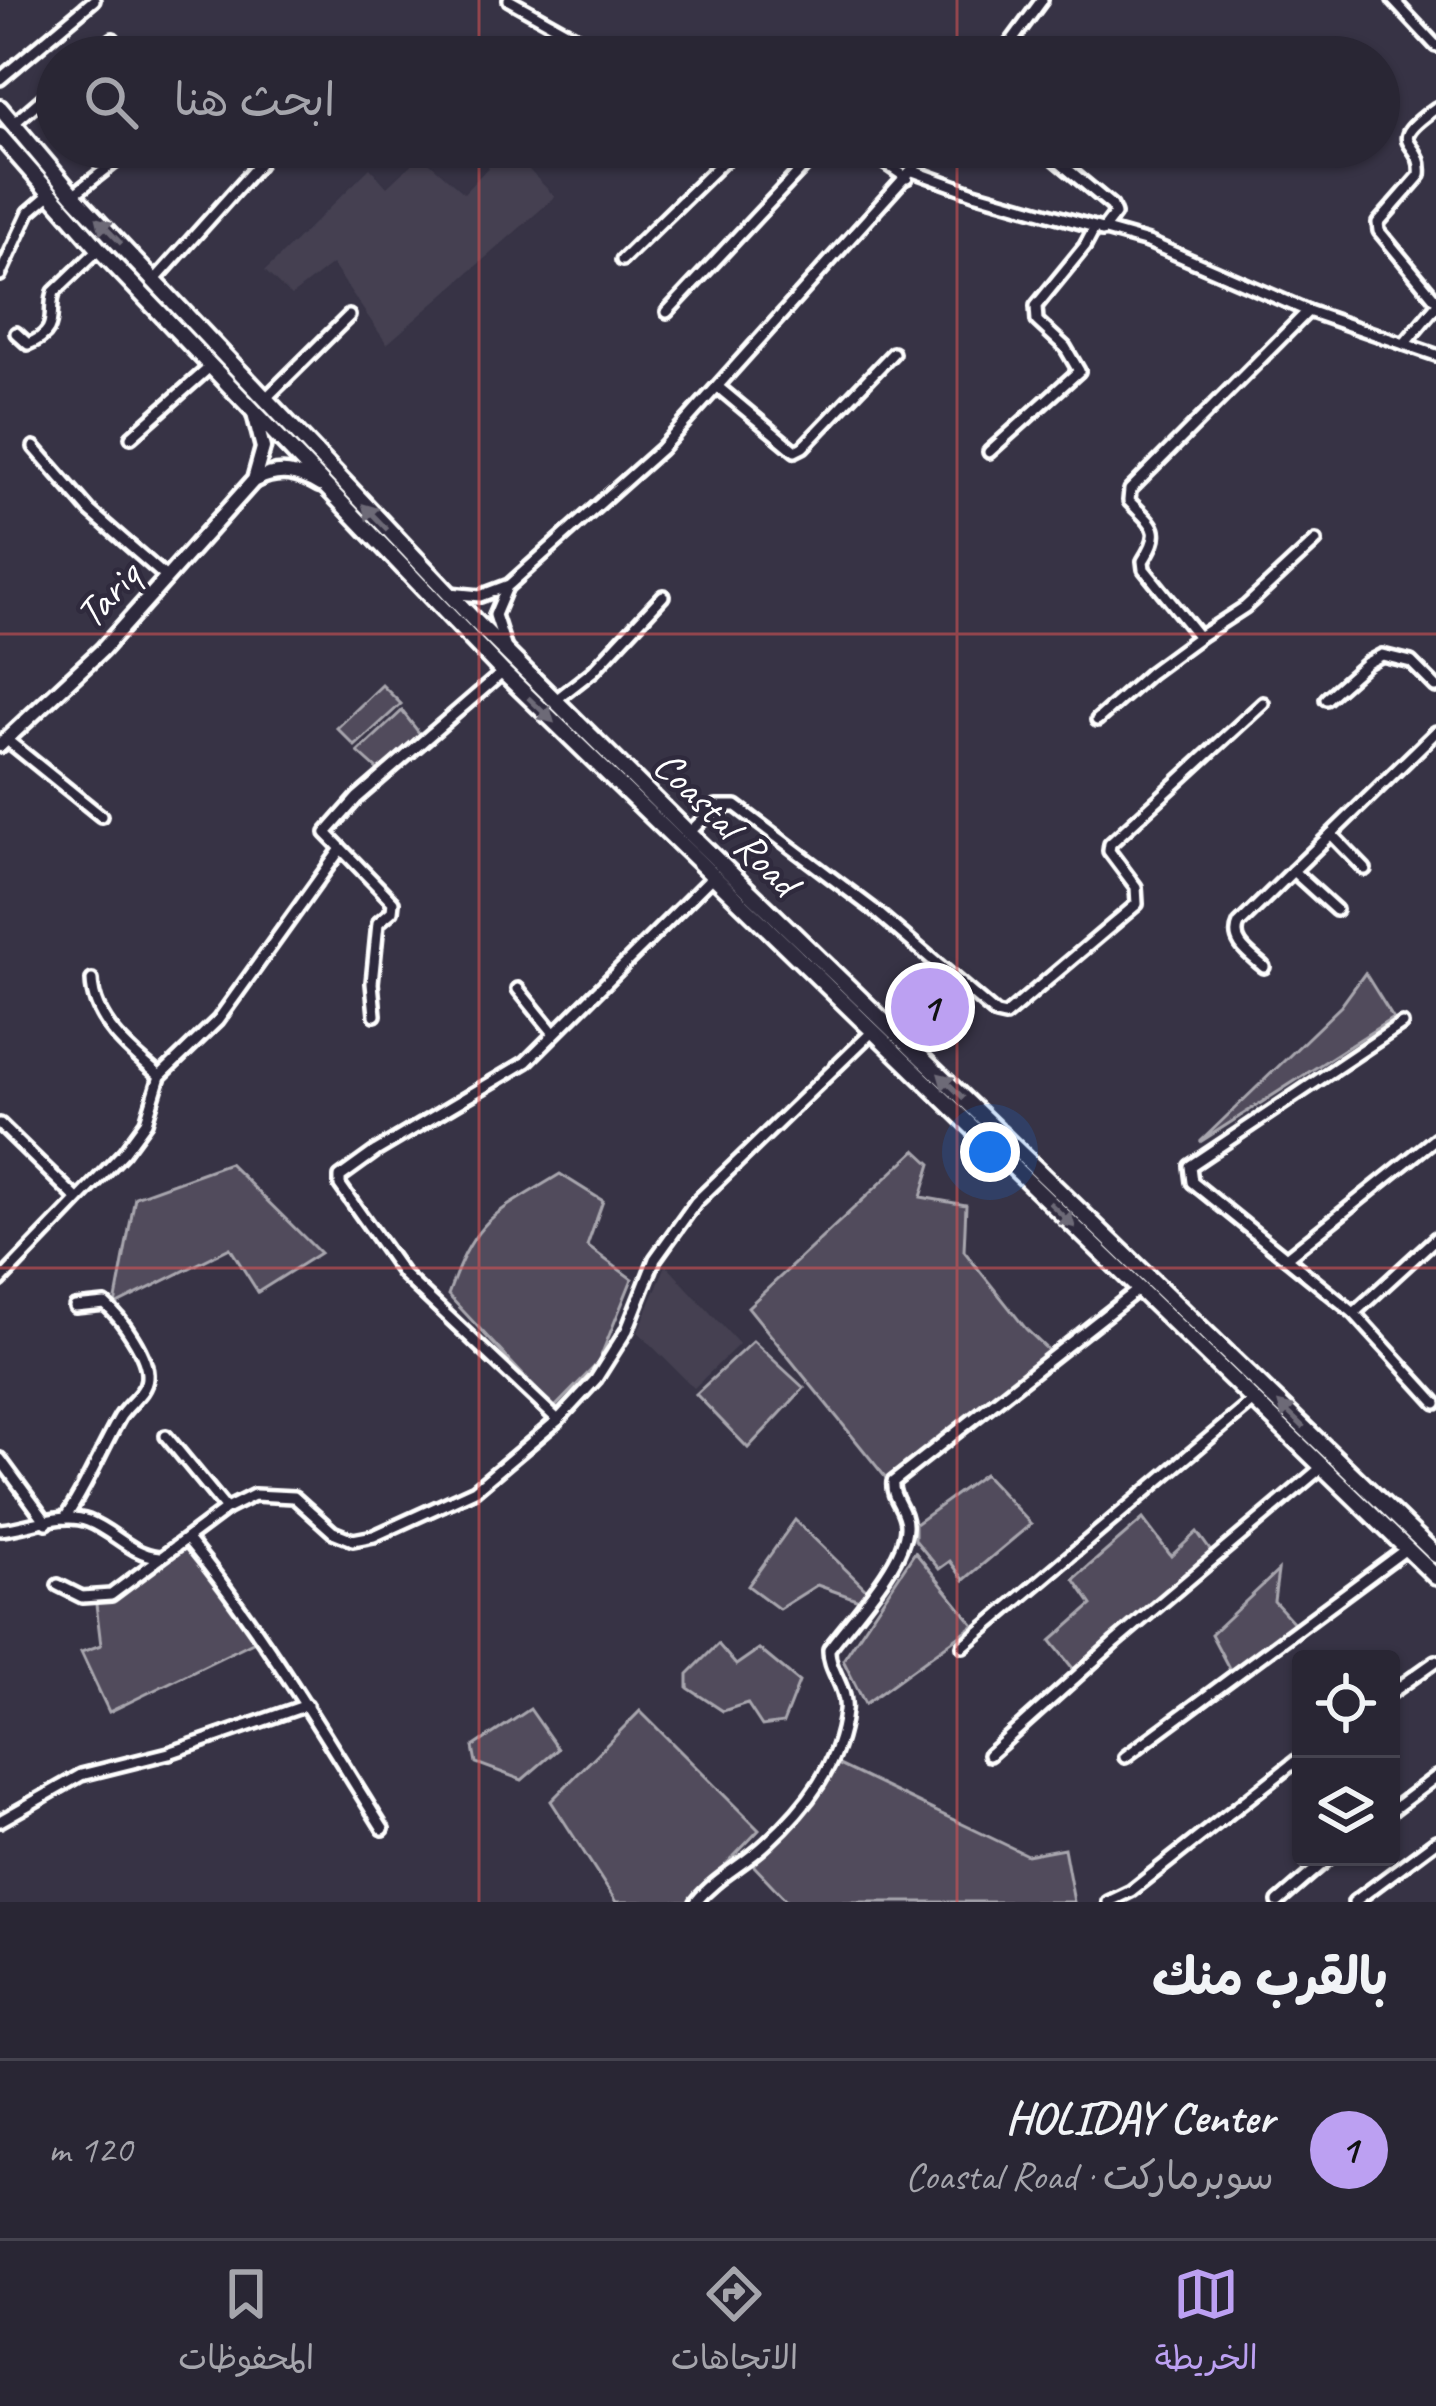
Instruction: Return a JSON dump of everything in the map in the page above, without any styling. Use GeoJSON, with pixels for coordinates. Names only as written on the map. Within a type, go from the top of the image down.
{"type":"FeatureCollection","features":[{"type":"Feature","properties":{"kind":"highway","name":"Coastal Road"},"geometry":{"type":"LineString","coordinates":[[0,108],[36,151]]}},
{"type":"Feature","properties":{"kind":"highway","name":"Coastal Road"},"geometry":{"type":"LineString","coordinates":[[0,136],[211,366],[259,406],[689,833],[1436,1555]]}},
{"type":"Feature","properties":{"kind":"highway","name":"Coastal Road"},"geometry":{"type":"LineString","coordinates":[[50,168],[154,281],[324,487],[502,672],[1436,1577]]}},
{"type":"Feature","properties":{"kind":"main road"},"geometry":{"type":"LineString","coordinates":[[259,406],[262,448],[254,480],[284,472],[305,476],[324,487]]}},
{"type":"Feature","properties":{"kind":"main road","name":"Tariq"},"geometry":{"type":"LineString","coordinates":[[3,742],[93,659],[254,480]]}},
{"type":"Feature","properties":{"kind":"street"},"geometry":{"type":"LineString","coordinates":[[51,36],[94,0]]}},
{"type":"Feature","properties":{"kind":"street"},"geometry":{"type":"LineString","coordinates":[[509,0],[573,36]]}},
{"type":"Feature","properties":{"kind":"street"},"geometry":{"type":"LineString","coordinates":[[1015,36],[1042,0]]}},
{"type":"Feature","properties":{"kind":"street"},"geometry":{"type":"LineString","coordinates":[[1393,0],[1436,46]]}},
{"type":"Feature","properties":{"kind":"street"},"geometry":{"type":"LineString","coordinates":[[0,79],[36,49]]}},
{"type":"Feature","properties":{"kind":"street"},"geometry":{"type":"LineString","coordinates":[[13,124],[36,104]]}},
{"type":"Feature","properties":{"kind":"street"},"geometry":{"type":"LineString","coordinates":[[1404,344],[1436,303],[1378,224],[1420,175],[1420,161],[1406,137],[1416,122],[1436,108]]}},
{"type":"Feature","properties":{"kind":"street"},"geometry":{"type":"LineString","coordinates":[[73,195],[107,168]]}},
{"type":"Feature","properties":{"kind":"street"},"geometry":{"type":"LineString","coordinates":[[154,281],[255,168]]}},
{"type":"Feature","properties":{"kind":"street"},"geometry":{"type":"LineString","coordinates":[[622,260],[716,168]]}},
{"type":"Feature","properties":{"kind":"street"},"geometry":{"type":"LineString","coordinates":[[667,312],[802,168]]}},
{"type":"Feature","properties":{"kind":"street"},"geometry":{"type":"LineString","coordinates":[[898,168],[1183,254],[1308,311],[1436,356]]}},
{"type":"Feature","properties":{"kind":"street"},"geometry":{"type":"LineString","coordinates":[[447,592],[480,596],[509,585],[661,449],[916,168]]}},
{"type":"Feature","properties":{"kind":"street"},"geometry":{"type":"LineString","coordinates":[[989,452],[1079,371],[1035,314],[1040,298],[1115,214],[1112,206],[1066,168]]}},
{"type":"Feature","properties":{"kind":"street"},"geometry":{"type":"LineString","coordinates":[[0,274],[29,212],[50,194]]}},
{"type":"Feature","properties":{"kind":"street"},"geometry":{"type":"LineString","coordinates":[[16,333],[28,344],[35,342],[53,321],[54,292],[99,249]]}},
{"type":"Feature","properties":{"kind":"street"},"geometry":{"type":"LineString","coordinates":[[1199,638],[1144,569],[1156,532],[1129,501],[1130,490],[1308,311]]}},
{"type":"Feature","properties":{"kind":"street"},"geometry":{"type":"LineString","coordinates":[[259,406],[350,316]]}},
{"type":"Feature","properties":{"kind":"street"},"geometry":{"type":"LineString","coordinates":[[718,387],[794,451],[893,353]]}},
{"type":"Feature","properties":{"kind":"street"},"geometry":{"type":"LineString","coordinates":[[131,436],[211,366]]}},
{"type":"Feature","properties":{"kind":"street"},"geometry":{"type":"LineString","coordinates":[[34,447],[90,511],[167,578]]}},
{"type":"Feature","properties":{"kind":"street"},"geometry":{"type":"LineString","coordinates":[[1097,720],[1150,673],[1245,607],[1316,541]]}},
{"type":"Feature","properties":{"kind":"street"},"geometry":{"type":"LineString","coordinates":[[506,649],[495,615],[509,585]]}},
{"type":"Feature","properties":{"kind":"street"},"geometry":{"type":"LineString","coordinates":[[557,699],[593,671],[663,596]]}},
{"type":"Feature","properties":{"kind":"street"},"geometry":{"type":"LineString","coordinates":[[1326,699],[1382,655],[1411,662],[1436,687]]}},
{"type":"Feature","properties":{"kind":"street"},"geometry":{"type":"LineString","coordinates":[[375,1015],[372,991],[378,923],[394,908],[381,887],[326,836],[328,829],[502,672]]}},
{"type":"Feature","properties":{"kind":"street"},"geometry":{"type":"LineString","coordinates":[[689,833],[716,806],[736,806],[873,909],[996,1014],[1005,1016],[1136,904],[1136,887],[1109,851],[1110,844],[1263,703]]}},
{"type":"Feature","properties":{"kind":"street"},"geometry":{"type":"LineString","coordinates":[[1264,968],[1238,943],[1239,924],[1436,732]]}},
{"type":"Feature","properties":{"kind":"street"},"geometry":{"type":"LineString","coordinates":[[3,742],[101,816]]}},
{"type":"Feature","properties":{"kind":"street"},"geometry":{"type":"LineString","coordinates":[[1331,834],[1365,869]]}},
{"type":"Feature","properties":{"kind":"street"},"geometry":{"type":"LineString","coordinates":[[0,1280],[136,1137],[146,1122],[160,1076],[218,1020],[340,850]]}},
{"type":"Feature","properties":{"kind":"street"},"geometry":{"type":"LineString","coordinates":[[1293,872],[1336,910]]}},
{"type":"Feature","properties":{"kind":"street"},"geometry":{"type":"LineString","coordinates":[[558,1420],[403,1274],[340,1180],[376,1151],[508,1074],[713,876]]}},
{"type":"Feature","properties":{"kind":"street"},"geometry":{"type":"LineString","coordinates":[[92,980],[94,998],[109,1024],[130,1051],[160,1076]]}},
{"type":"Feature","properties":{"kind":"street"},"geometry":{"type":"LineString","coordinates":[[518,989],[553,1032]]}},
{"type":"Feature","properties":{"kind":"street"},"geometry":{"type":"LineString","coordinates":[[1402,1024],[1190,1166],[1192,1182],[1354,1313],[1436,1403]]}},
{"type":"Feature","properties":{"kind":"street"},"geometry":{"type":"LineString","coordinates":[[58,1585],[72,1595],[104,1598],[226,1509],[254,1495],[286,1495],[343,1538],[374,1536],[475,1490],[558,1420],[606,1363],[627,1330],[656,1259],[696,1202],[872,1032]]}},
{"type":"Feature","properties":{"kind":"street"},"geometry":{"type":"LineString","coordinates":[[0,1124],[76,1199]]}},
{"type":"Feature","properties":{"kind":"street"},"geometry":{"type":"LineString","coordinates":[[1286,1258],[1436,1138]]}},
{"type":"Feature","properties":{"kind":"street"},"geometry":{"type":"LineString","coordinates":[[1354,1313],[1436,1238]]}},
{"type":"Feature","properties":{"kind":"street"},"geometry":{"type":"LineString","coordinates":[[696,1902],[725,1873],[768,1843],[806,1804],[828,1770],[845,1714],[845,1695],[829,1649],[901,1549],[906,1519],[892,1493],[893,1482],[1139,1289]]}},
{"type":"Feature","properties":{"kind":"street"},"geometry":{"type":"LineString","coordinates":[[65,1518],[148,1375],[115,1312],[105,1304],[75,1307]]}},
{"type":"Feature","properties":{"kind":"street"},"geometry":{"type":"LineString","coordinates":[[964,1646],[1253,1401]]}},
{"type":"Feature","properties":{"kind":"street"},"geometry":{"type":"LineString","coordinates":[[166,1436],[226,1509]]}},
{"type":"Feature","properties":{"kind":"street"},"geometry":{"type":"LineString","coordinates":[[0,1459],[47,1523]]}},
{"type":"Feature","properties":{"kind":"street"},"geometry":{"type":"LineString","coordinates":[[989,1755],[1322,1467]]}},
{"type":"Feature","properties":{"kind":"street"},"geometry":{"type":"LineString","coordinates":[[0,1530],[65,1518],[92,1522],[134,1550],[159,1557]]}},
{"type":"Feature","properties":{"kind":"street"},"geometry":{"type":"LineString","coordinates":[[187,1539],[231,1593],[307,1705],[383,1829]]}},
{"type":"Feature","properties":{"kind":"street"},"geometry":{"type":"LineString","coordinates":[[1125,1757],[1406,1549]]}},
{"type":"Feature","properties":{"kind":"street"},"geometry":{"type":"LineString","coordinates":[[1400,1687],[1436,1661]]}},
{"type":"Feature","properties":{"kind":"street"},"geometry":{"type":"LineString","coordinates":[[0,1821],[81,1775],[169,1753],[307,1705]]}},
{"type":"Feature","properties":{"kind":"street"},"geometry":{"type":"LineString","coordinates":[[1108,1902],[1131,1891],[1300,1758]]}},
{"type":"Feature","properties":{"kind":"street"},"geometry":{"type":"LineString","coordinates":[[1400,1803],[1436,1777]]}},
{"type":"Feature","properties":{"kind":"street"},"geometry":{"type":"LineString","coordinates":[[1354,1902],[1436,1841]]}},
{"type":"Feature","properties":{"kind":"street"},"geometry":{"type":"LineString","coordinates":[[1278,1902],[1320,1866]]}},
{"type":"Feature","properties":{"kind":"shaded area"},"geometry":{"type":"Polygon","coordinates":[[[370,168],[387,187],[407,168],[436,168],[464,193],[487,168],[527,168],[555,197],[387,344],[332,264],[291,296],[265,271],[370,168]]]}},
{"type":"Feature","properties":{"kind":"shaded area"},"geometry":{"type":"Polygon","coordinates":[[[382,685],[401,704],[355,746],[337,728],[382,685]]]}},
{"type":"Feature","properties":{"kind":"shaded area"},"geometry":{"type":"Polygon","coordinates":[[[402,711],[420,734],[378,770],[358,752],[402,711]]]}},
{"type":"Feature","properties":{"kind":"shaded area"},"geometry":{"type":"Polygon","coordinates":[[[1365,973],[1393,1018],[1200,1142],[1341,1006],[1365,973]]]}},
{"type":"Feature","properties":{"kind":"shaded area"},"geometry":{"type":"Polygon","coordinates":[[[916,1150],[931,1164],[921,1197],[966,1205],[964,1251],[1026,1329],[1053,1355],[886,1478],[748,1307],[916,1150]]]}},
{"type":"Feature","properties":{"kind":"shaded area"},"geometry":{"type":"Polygon","coordinates":[[[229,1163],[320,1253],[258,1292],[230,1248],[115,1305],[135,1197],[229,1163]]]}},
{"type":"Feature","properties":{"kind":"shaded area"},"geometry":{"type":"Polygon","coordinates":[[[560,1174],[603,1201],[587,1246],[632,1279],[598,1363],[554,1408],[448,1295],[468,1249],[489,1221],[560,1174]]]}},
{"type":"Feature","properties":{"kind":"shaded area"},"geometry":{"type":"Polygon","coordinates":[[[666,1265],[739,1344],[694,1388],[638,1332],[666,1265]]]}},
{"type":"Feature","properties":{"kind":"shaded area"},"geometry":{"type":"Polygon","coordinates":[[[753,1341],[804,1388],[748,1448],[696,1394],[753,1341]]]}},
{"type":"Feature","properties":{"kind":"shaded area"},"geometry":{"type":"Polygon","coordinates":[[[984,1474],[1031,1524],[964,1580],[950,1561],[939,1569],[915,1540],[915,1524],[984,1474]]]}},
{"type":"Feature","properties":{"kind":"shaded area"},"geometry":{"type":"Polygon","coordinates":[[[1143,1519],[1171,1556],[1197,1532],[1212,1553],[1075,1671],[1051,1641],[1092,1605],[1074,1579],[1143,1519]]]}},
{"type":"Feature","properties":{"kind":"shaded area"},"geometry":{"type":"Polygon","coordinates":[[[795,1520],[870,1593],[859,1600],[817,1585],[779,1609],[748,1586],[795,1520]]]}},
{"type":"Feature","properties":{"kind":"shaded area"},"geometry":{"type":"Polygon","coordinates":[[[188,1547],[257,1640],[109,1712],[81,1652],[101,1645],[96,1604],[188,1547]]]}},
{"type":"Feature","properties":{"kind":"shaded area"},"geometry":{"type":"Polygon","coordinates":[[[915,1552],[974,1625],[865,1704],[843,1660],[915,1552]]]}},
{"type":"Feature","properties":{"kind":"shaded area"},"geometry":{"type":"Polygon","coordinates":[[[1278,1571],[1274,1601],[1296,1625],[1232,1674],[1211,1634],[1278,1571]]]}},
{"type":"Feature","properties":{"kind":"shaded area"},"geometry":{"type":"Polygon","coordinates":[[[718,1644],[736,1665],[759,1649],[799,1682],[783,1723],[762,1726],[747,1703],[723,1711],[688,1688],[688,1674],[718,1644]]]}},
{"type":"Feature","properties":{"kind":"shaded area"},"geometry":{"type":"Polygon","coordinates":[[[530,1709],[558,1749],[522,1780],[476,1763],[473,1747],[530,1709]]]}},
{"type":"Feature","properties":{"kind":"shaded area"},"geometry":{"type":"Polygon","coordinates":[[[640,1711],[759,1830],[690,1902],[616,1902],[551,1801],[640,1711]]]}},
{"type":"Feature","properties":{"kind":"shaded area"},"geometry":{"type":"Polygon","coordinates":[[[831,1761],[1027,1855],[1064,1848],[1074,1902],[788,1902],[753,1865],[831,1761]]]}},
{"type":"Feature","properties":{"kind":"place","name":"HOLIDAY Center"},"geometry":{"type":"Point","coordinates":[930,1007]}}]}
